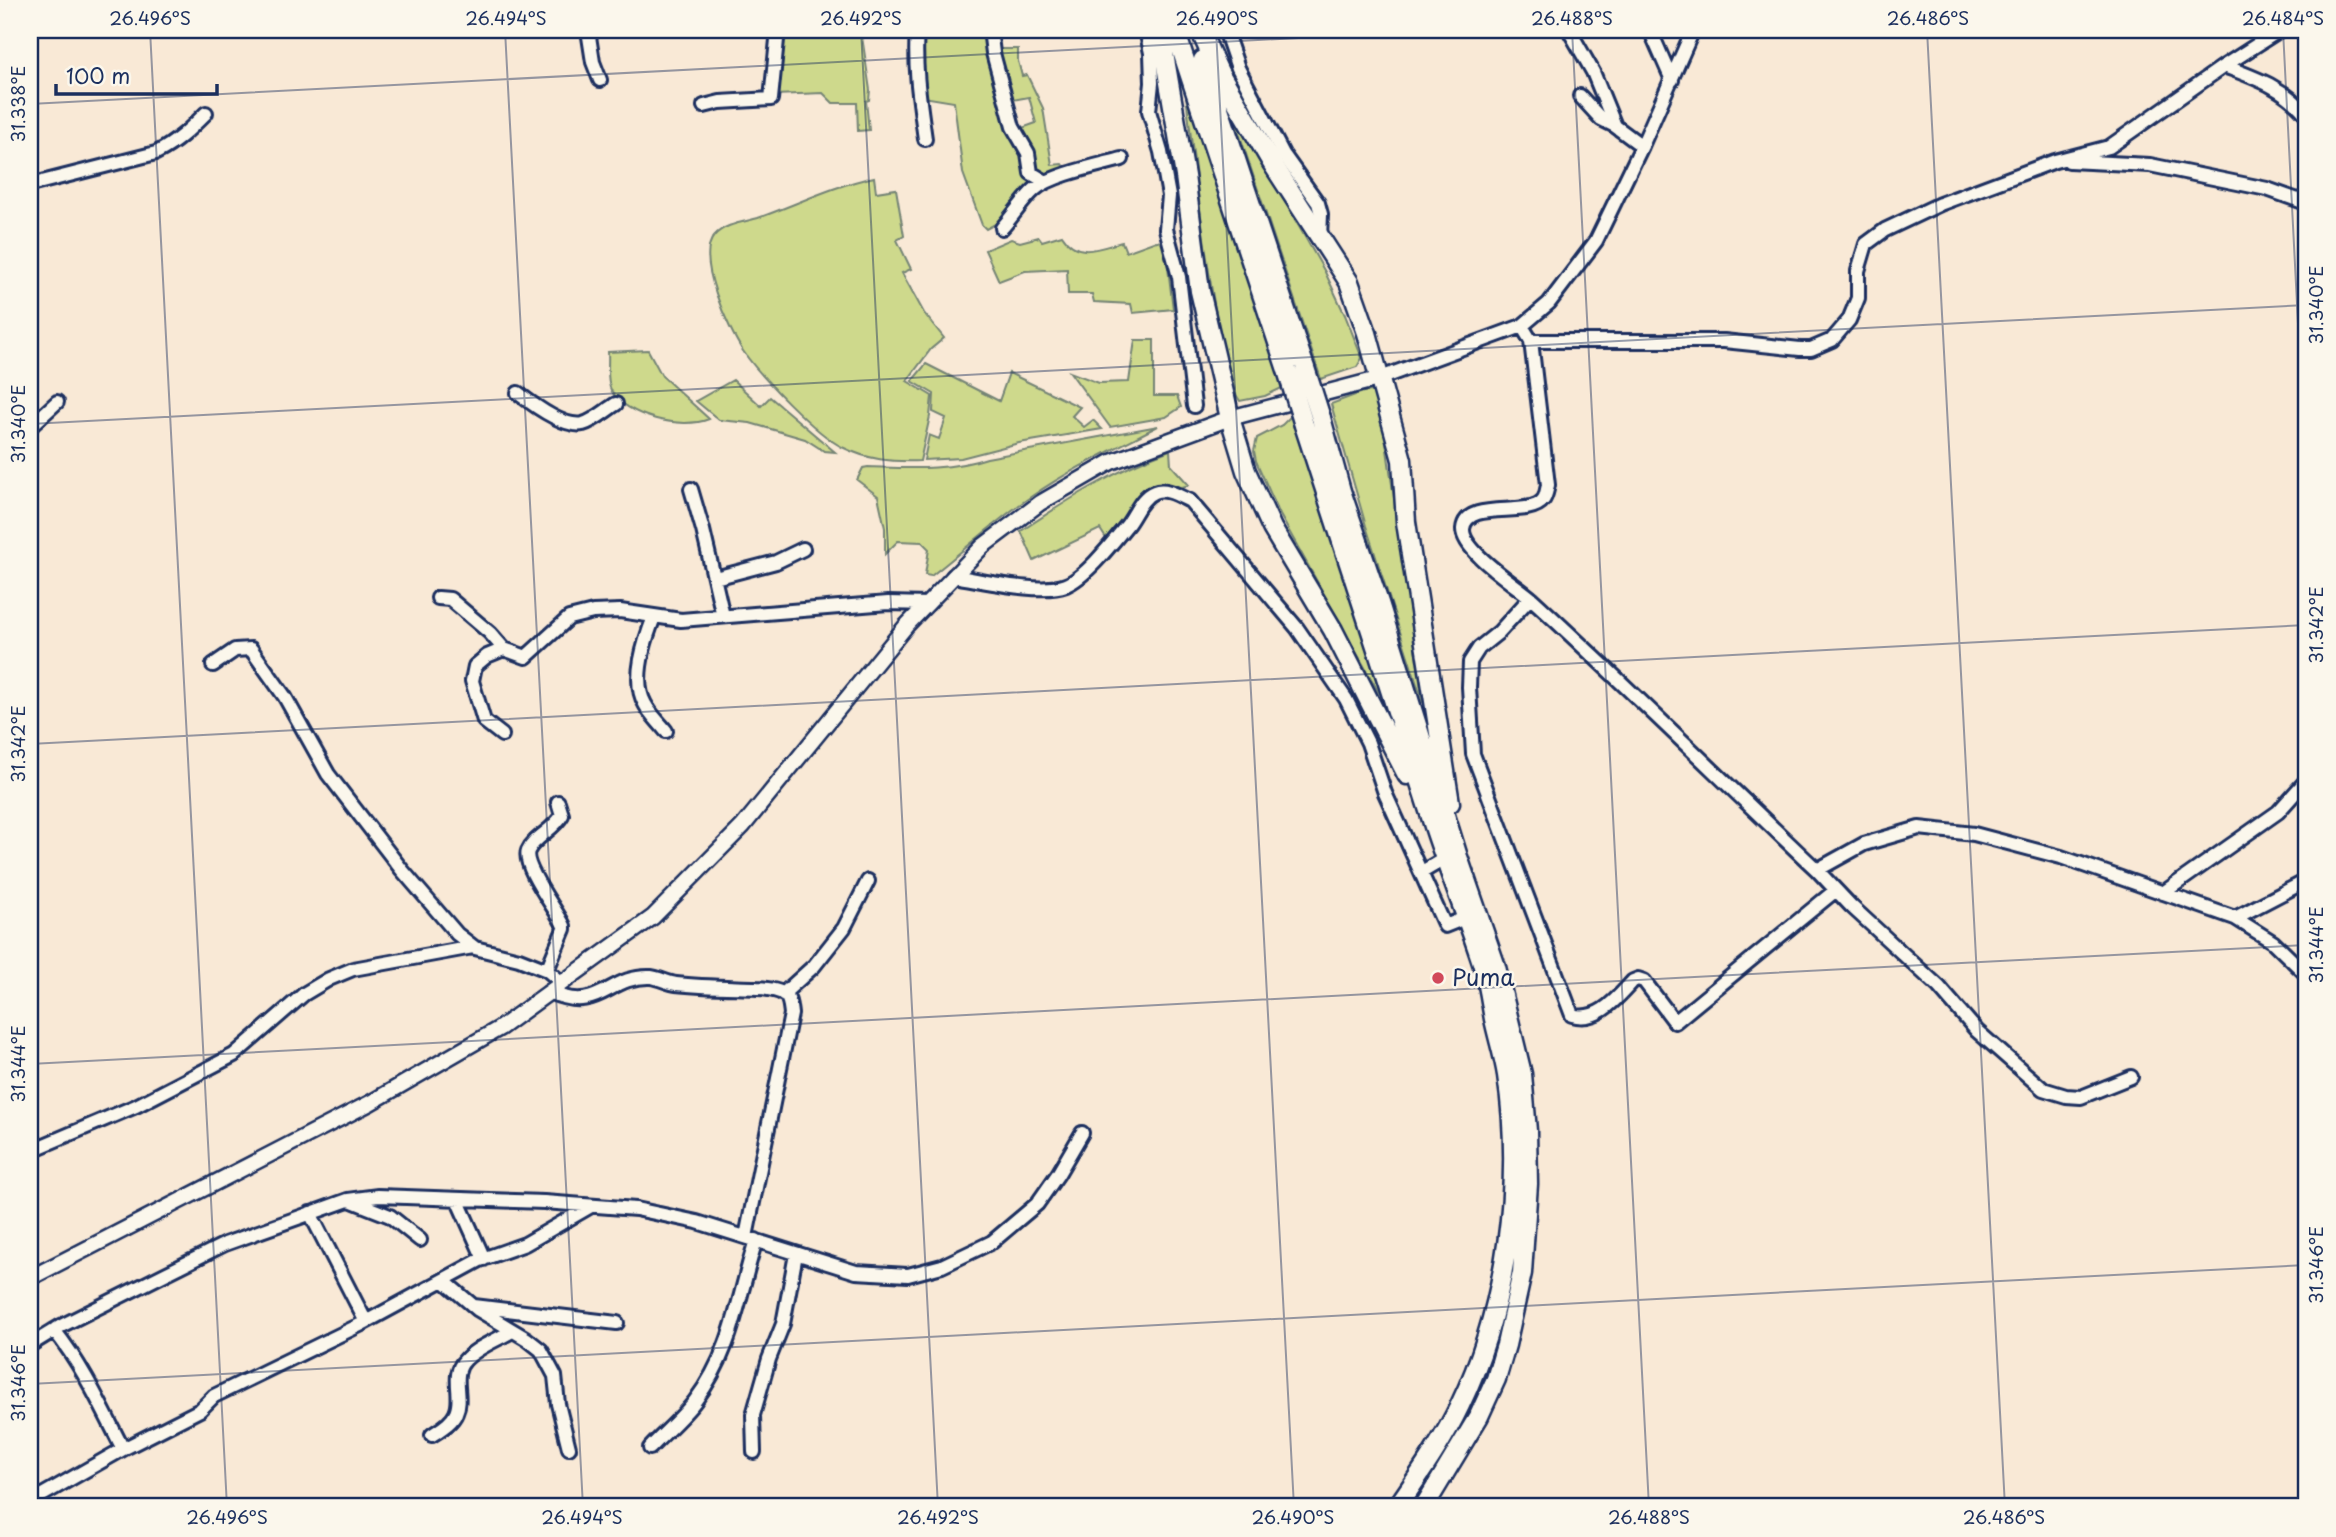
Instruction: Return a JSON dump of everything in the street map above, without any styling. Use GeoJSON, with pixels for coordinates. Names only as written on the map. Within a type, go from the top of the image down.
{"type":"FeatureCollection","features":[{"type":"Feature","properties":{"kind":"highway"},"geometry":{"type":"LineString","coordinates":[[1160,30],[1185,176],[1200,291],[1230,418],[1246,471],[1272,528],[1333,630],[1451,858]]}},
{"type":"Feature","properties":{"kind":"highway"},"geometry":{"type":"LineString","coordinates":[[1175,30],[1365,608],[1451,858],[1496,967],[1522,1074],[1528,1184],[1522,1273],[1506,1345],[1496,1378],[1479,1416],[1424,1507]]}},
{"type":"Feature","properties":{"kind":"highway"},"geometry":{"type":"LineString","coordinates":[[1194,30],[1379,603],[1451,858],[1465,918],[1485,971],[1507,1076],[1512,1180],[1509,1230],[1492,1318],[1460,1405],[1397,1507]]}},
{"type":"Feature","properties":{"kind":"highway"},"geometry":{"type":"LineString","coordinates":[[1200,30],[1219,72],[1272,163],[1349,282],[1367,333],[1402,460],[1408,534],[1422,635],[1439,726],[1451,858]]}},
{"type":"Feature","properties":{"kind":"main road"},"geometry":{"type":"LineString","coordinates":[[30,1278],[370,1103],[499,1028],[653,917],[744,826],[906,626],[992,538],[1040,503],[1111,462],[1230,418],[1378,379]]}},
{"type":"Feature","properties":{"kind":"street"},"geometry":{"type":"LineString","coordinates":[[588,30],[593,62],[600,80]]}},
{"type":"Feature","properties":{"kind":"street"},"geometry":{"type":"LineString","coordinates":[[704,106],[720,102],[771,99],[778,30]]}},
{"type":"Feature","properties":{"kind":"street"},"geometry":{"type":"LineString","coordinates":[[917,30],[916,63],[925,139]]}},
{"type":"Feature","properties":{"kind":"street"},"geometry":{"type":"LineString","coordinates":[[990,30],[993,53],[1013,127],[1028,153],[1031,173],[1046,182]]}},
{"type":"Feature","properties":{"kind":"street"},"geometry":{"type":"LineString","coordinates":[[1146,30],[1152,73],[1149,111],[1161,152],[1168,196],[1166,229],[1179,277],[1194,406]]}},
{"type":"Feature","properties":{"kind":"street"},"geometry":{"type":"LineString","coordinates":[[1225,30],[1238,68],[1283,154],[1318,203],[1321,214],[1320,238]]}},
{"type":"Feature","properties":{"kind":"street"},"geometry":{"type":"LineString","coordinates":[[1569,30],[1588,63],[1615,126]]}},
{"type":"Feature","properties":{"kind":"street"},"geometry":{"type":"LineString","coordinates":[[1650,30],[1672,80]]}},
{"type":"Feature","properties":{"kind":"street"},"geometry":{"type":"LineString","coordinates":[[1378,379],[1522,326],[1549,303],[1596,242],[1693,30]]}},
{"type":"Feature","properties":{"kind":"street"},"geometry":{"type":"LineString","coordinates":[[1531,341],[1724,341],[1811,349],[1832,340],[1849,320],[1858,298],[1858,271],[1866,244],[1885,230],[1940,204],[2055,160],[2109,147],[2280,30]]}},
{"type":"Feature","properties":{"kind":"street"},"geometry":{"type":"LineString","coordinates":[[2224,66],[2272,85],[2296,102],[2306,114]]}},
{"type":"Feature","properties":{"kind":"street"},"geometry":{"type":"LineString","coordinates":[[1580,96],[1601,119],[1642,146]]}},
{"type":"Feature","properties":{"kind":"street"},"geometry":{"type":"LineString","coordinates":[[30,186],[156,153],[186,134],[206,113]]}},
{"type":"Feature","properties":{"kind":"street"},"geometry":{"type":"LineString","coordinates":[[1002,228],[1036,188],[1046,182],[1122,159]]}},
{"type":"Feature","properties":{"kind":"street"},"geometry":{"type":"LineString","coordinates":[[2055,160],[2150,165],[2267,189],[2306,203]]}},
{"type":"Feature","properties":{"kind":"street"},"geometry":{"type":"LineString","coordinates":[[1522,326],[1531,341],[1548,485],[1543,500],[1533,507],[1476,513],[1466,522],[1463,530],[1469,547],[1530,598],[1939,987],[1977,1031],[2043,1089],[2066,1096],[2081,1097],[2131,1077]]}},
{"type":"Feature","properties":{"kind":"street"},"geometry":{"type":"LineString","coordinates":[[518,393],[536,407],[576,425],[586,423],[616,404]]}},
{"type":"Feature","properties":{"kind":"street"},"geometry":{"type":"LineString","coordinates":[[30,427],[57,402]]}},
{"type":"Feature","properties":{"kind":"street"},"geometry":{"type":"LineString","coordinates":[[691,489],[723,616]]}},
{"type":"Feature","properties":{"kind":"street"},"geometry":{"type":"LineString","coordinates":[[953,576],[1047,589],[1067,585],[1085,572],[1126,526],[1146,498],[1155,492],[1167,491],[1189,501],[1297,628],[1346,699],[1368,743],[1385,793],[1445,926],[1465,918]]}},
{"type":"Feature","properties":{"kind":"street"},"geometry":{"type":"LineString","coordinates":[[715,578],[776,562],[803,549]]}},
{"type":"Feature","properties":{"kind":"street"},"geometry":{"type":"LineString","coordinates":[[438,598],[450,599],[490,633],[504,649],[526,657],[569,618],[593,612],[620,611],[681,620],[888,603],[928,604]]}},
{"type":"Feature","properties":{"kind":"street"},"geometry":{"type":"LineString","coordinates":[[1530,598],[1499,632],[1479,648],[1470,662],[1468,687],[1473,754],[1572,1015],[1579,1017],[1607,1009],[1638,979],[1644,981],[1675,1022],[1836,890]]}},
{"type":"Feature","properties":{"kind":"street"},"geometry":{"type":"LineString","coordinates":[[654,617],[644,644],[639,675],[643,702],[666,731]]}},
{"type":"Feature","properties":{"kind":"street"},"geometry":{"type":"LineString","coordinates":[[213,665],[235,650],[251,649],[285,697],[328,774],[402,870],[457,934],[473,947],[519,959],[547,970],[562,983]]}},
{"type":"Feature","properties":{"kind":"street"},"geometry":{"type":"LineString","coordinates":[[502,734],[484,721],[472,681],[475,666],[487,656],[504,649]]}},
{"type":"Feature","properties":{"kind":"street"},"geometry":{"type":"LineString","coordinates":[[2163,893],[2278,812],[2304,783]]}},
{"type":"Feature","properties":{"kind":"street"},"geometry":{"type":"LineString","coordinates":[[547,970],[564,926],[527,859],[528,850],[556,826],[562,815],[558,802]]}},
{"type":"Feature","properties":{"kind":"street"},"geometry":{"type":"LineString","coordinates":[[1817,870],[1864,844],[1919,828],[1975,834],[2061,857],[2235,918],[2273,942],[2306,974]]}},
{"type":"Feature","properties":{"kind":"street"},"geometry":{"type":"LineString","coordinates":[[1422,872],[1451,858]]}},
{"type":"Feature","properties":{"kind":"street"},"geometry":{"type":"LineString","coordinates":[[783,994],[814,966],[844,928],[868,881]]}},
{"type":"Feature","properties":{"kind":"street"},"geometry":{"type":"LineString","coordinates":[[2235,918],[2306,881]]}},
{"type":"Feature","properties":{"kind":"street"},"geometry":{"type":"LineString","coordinates":[[30,1151],[136,1106],[234,1055],[304,994],[329,979],[353,969],[473,947]]}},
{"type":"Feature","properties":{"kind":"street"},"geometry":{"type":"LineString","coordinates":[[549,992],[567,1000],[580,1001],[593,998],[625,982],[652,977],[662,982],[677,984],[764,988],[783,994],[789,1001],[791,1013],[734,1324],[715,1368],[696,1400],[650,1448]]}},
{"type":"Feature","properties":{"kind":"street"},"geometry":{"type":"LineString","coordinates":[[30,1345],[54,1330],[225,1244],[348,1200],[378,1196],[636,1209],[697,1222],[856,1272],[908,1275],[942,1266],[992,1242],[1037,1204],[1082,1133]]}},
{"type":"Feature","properties":{"kind":"street"},"geometry":{"type":"LineString","coordinates":[[457,1199],[484,1259]]}},
{"type":"Feature","properties":{"kind":"street"},"geometry":{"type":"LineString","coordinates":[[348,1200],[390,1216],[420,1240]]}},
{"type":"Feature","properties":{"kind":"street"},"geometry":{"type":"LineString","coordinates":[[30,1500],[200,1410],[214,1396],[366,1322],[484,1259],[525,1244],[591,1206]]}},
{"type":"Feature","properties":{"kind":"street"},"geometry":{"type":"LineString","coordinates":[[310,1213],[366,1322]]}},
{"type":"Feature","properties":{"kind":"street"},"geometry":{"type":"LineString","coordinates":[[754,1452],[753,1415],[769,1359],[783,1324],[796,1254]]}},
{"type":"Feature","properties":{"kind":"street"},"geometry":{"type":"LineString","coordinates":[[444,1281],[474,1306],[541,1350],[555,1377],[562,1425],[569,1448]]}},
{"type":"Feature","properties":{"kind":"street"},"geometry":{"type":"LineString","coordinates":[[474,1306],[617,1323]]}},
{"type":"Feature","properties":{"kind":"street"},"geometry":{"type":"LineString","coordinates":[[54,1330],[80,1368],[122,1449]]}},
{"type":"Feature","properties":{"kind":"street"},"geometry":{"type":"LineString","coordinates":[[432,1435],[456,1414],[457,1379],[463,1361],[512,1331]]}},
{"type":"Feature","properties":{"kind":"green space"},"geometry":{"type":"Polygon","coordinates":[[[780,30],[861,30],[870,90],[869,100],[866,101],[869,130],[858,131],[857,103],[833,103],[823,93],[775,95],[780,30]]]}},
{"type":"Feature","properties":{"kind":"green space"},"geometry":{"type":"Polygon","coordinates":[[[919,30],[987,30],[992,58],[1041,182],[1003,220],[986,229],[982,225],[963,173],[954,102],[923,97],[919,30]]]}},
{"type":"Feature","properties":{"kind":"green space"},"geometry":{"type":"Polygon","coordinates":[[[998,49],[1018,49],[1022,76],[1027,75],[1043,108],[1052,165],[1062,164],[1065,169],[1047,179],[1034,172],[1019,129],[1036,123],[1029,97],[1013,100],[1008,94],[998,49]]]}},
{"type":"Feature","properties":{"kind":"green space"},"geometry":{"type":"Polygon","coordinates":[[[1183,71],[1286,386],[1265,396],[1240,401],[1225,369],[1206,250],[1183,71]]]}},
{"type":"Feature","properties":{"kind":"green space"},"geometry":{"type":"Polygon","coordinates":[[[1230,106],[1325,272],[1362,358],[1357,367],[1321,379],[1230,106]]]}},
{"type":"Feature","properties":{"kind":"green space"},"geometry":{"type":"Polygon","coordinates":[[[874,177],[876,192],[896,189],[904,236],[897,240],[911,269],[902,273],[924,313],[944,338],[931,349],[907,381],[932,396],[920,461],[899,461],[861,455],[831,440],[803,417],[743,351],[723,311],[711,277],[709,246],[718,232],[844,185],[874,177]]]}},
{"type":"Feature","properties":{"kind":"green space"},"geometry":{"type":"Polygon","coordinates":[[[1062,235],[1068,243],[1082,250],[1122,242],[1126,252],[1156,241],[1165,243],[1173,309],[1133,313],[1131,304],[1094,302],[1092,294],[1068,294],[1067,269],[1025,271],[999,281],[985,250],[1011,239],[1020,242],[1039,237],[1042,241],[1062,235]]]}},
{"type":"Feature","properties":{"kind":"green space"},"geometry":{"type":"Polygon","coordinates":[[[1135,340],[1154,340],[1154,396],[1177,396],[1181,407],[1166,417],[1110,427],[1070,372],[1099,383],[1129,382],[1135,340]]]}},
{"type":"Feature","properties":{"kind":"green space"},"geometry":{"type":"Polygon","coordinates":[[[648,350],[662,376],[709,419],[684,423],[655,419],[628,407],[618,399],[609,386],[608,352],[648,350]]]}},
{"type":"Feature","properties":{"kind":"green space"},"geometry":{"type":"Polygon","coordinates":[[[926,364],[999,401],[1009,373],[1080,407],[1072,416],[1084,427],[1093,420],[1102,429],[1019,443],[961,458],[924,460],[929,435],[939,439],[946,418],[933,412],[934,394],[912,381],[926,364]]]}},
{"type":"Feature","properties":{"kind":"green space"},"geometry":{"type":"Polygon","coordinates":[[[733,380],[761,406],[770,397],[835,452],[824,451],[805,439],[750,423],[719,420],[696,401],[733,380]]]}},
{"type":"Feature","properties":{"kind":"green space"},"geometry":{"type":"Polygon","coordinates":[[[1373,391],[1385,435],[1423,703],[1366,526],[1331,404],[1373,391]]]}},
{"type":"Feature","properties":{"kind":"green space"},"geometry":{"type":"Polygon","coordinates":[[[1295,412],[1388,709],[1280,515],[1256,461],[1254,451],[1257,438],[1282,425],[1295,412]]]}},
{"type":"Feature","properties":{"kind":"green space"},"geometry":{"type":"Polygon","coordinates":[[[1158,426],[1047,486],[1006,515],[931,576],[925,575],[929,549],[922,542],[898,541],[885,554],[885,528],[878,496],[857,480],[863,468],[868,467],[928,468],[958,465],[1158,426]]]}},
{"type":"Feature","properties":{"kind":"green space"},"geometry":{"type":"Polygon","coordinates":[[[1170,450],[1171,465],[1189,485],[1138,500],[1107,540],[1100,529],[1034,561],[1021,531],[1093,486],[1170,450]]]}},
{"type":"Feature","properties":{"kind":"place","name":"Puma"},"geometry":{"type":"Point","coordinates":[1438,978]}}]}
